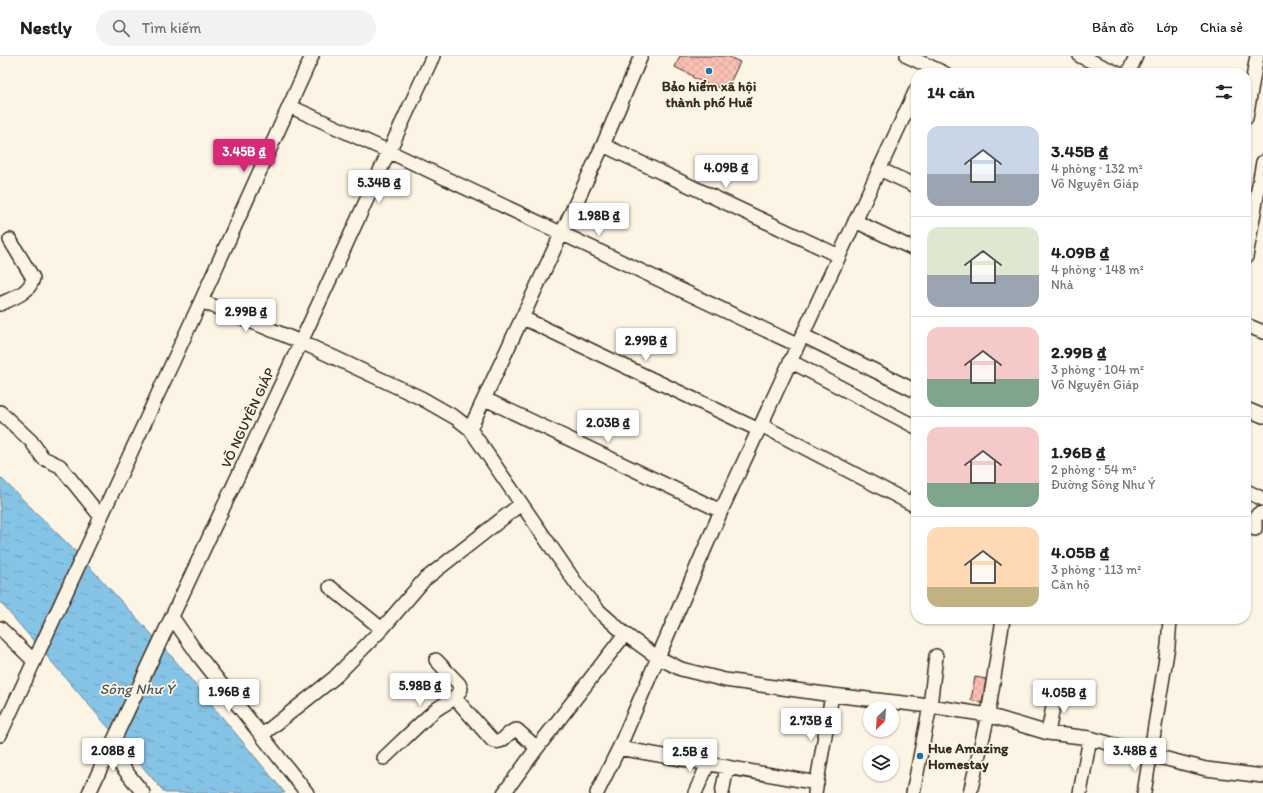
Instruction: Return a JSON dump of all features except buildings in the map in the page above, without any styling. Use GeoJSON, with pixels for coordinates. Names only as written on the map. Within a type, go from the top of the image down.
{"type":"FeatureCollection","features":[{"type":"Feature","properties":{"kind":"street"},"geometry":{"type":"LineString","coordinates":[[0,735],[201,301],[312,56]]}},
{"type":"Feature","properties":{"kind":"street","name":"VÕ NGUYÊN GIÁP"},"geometry":{"type":"LineString","coordinates":[[89,793],[434,56]]}},
{"type":"Feature","properties":{"kind":"street"},"geometry":{"type":"LineString","coordinates":[[470,429],[603,145],[641,56]]}},
{"type":"Feature","properties":{"kind":"street"},"geometry":{"type":"LineString","coordinates":[[907,56],[928,65]]}},
{"type":"Feature","properties":{"kind":"street"},"geometry":{"type":"LineString","coordinates":[[1080,56],[1106,68]]}},
{"type":"Feature","properties":{"kind":"street"},"geometry":{"type":"LineString","coordinates":[[1131,68],[1136,56]]}},
{"type":"Feature","properties":{"kind":"street"},"geometry":{"type":"LineString","coordinates":[[1251,90],[1257,56]]}},
{"type":"Feature","properties":{"kind":"street"},"geometry":{"type":"LineString","coordinates":[[597,793],[721,511],[911,101]]}},
{"type":"Feature","properties":{"kind":"street"},"geometry":{"type":"LineString","coordinates":[[289,106],[390,152],[562,234],[911,390]]}},
{"type":"Feature","properties":{"kind":"street"},"geometry":{"type":"LineString","coordinates":[[603,145],[839,256]]}},
{"type":"Feature","properties":{"kind":"street"},"geometry":{"type":"LineString","coordinates":[[1251,232],[1263,162]]}},
{"type":"Feature","properties":{"kind":"street"},"geometry":{"type":"LineString","coordinates":[[879,169],[911,184]]}},
{"type":"Feature","properties":{"kind":"street"},"geometry":{"type":"LineString","coordinates":[[855,221],[911,248]]}},
{"type":"Feature","properties":{"kind":"street"},"geometry":{"type":"LineString","coordinates":[[0,304],[27,290],[32,284],[33,278],[10,240]]}},
{"type":"Feature","properties":{"kind":"street"},"geometry":{"type":"LineString","coordinates":[[201,301],[301,342],[421,398],[456,418],[470,429],[520,504],[578,586],[598,610],[625,634],[657,657],[681,669],[725,680],[832,695],[930,706],[988,715],[1048,733],[1090,738],[1206,769],[1263,776]]}},
{"type":"Feature","properties":{"kind":"street"},"geometry":{"type":"LineString","coordinates":[[522,318],[760,428],[911,504]]}},
{"type":"Feature","properties":{"kind":"street"},"geometry":{"type":"LineString","coordinates":[[1251,327],[1263,332]]}},
{"type":"Feature","properties":{"kind":"street"},"geometry":{"type":"LineString","coordinates":[[790,361],[911,424]]}},
{"type":"Feature","properties":{"kind":"street"},"geometry":{"type":"LineString","coordinates":[[485,399],[721,511]]}},
{"type":"Feature","properties":{"kind":"street"},"geometry":{"type":"LineString","coordinates":[[1251,411],[1263,416]]}},
{"type":"Feature","properties":{"kind":"street"},"geometry":{"type":"LineString","coordinates":[[0,412],[31,441],[43,458],[60,466],[101,517]]}},
{"type":"Feature","properties":{"kind":"street"},"geometry":{"type":"LineString","coordinates":[[1251,493],[1263,499]]}},
{"type":"Feature","properties":{"kind":"street"},"geometry":{"type":"LineString","coordinates":[[262,735],[334,678],[382,628],[424,580],[520,504]]}},
{"type":"Feature","properties":{"kind":"street"},"geometry":{"type":"LineString","coordinates":[[1254,530],[1255,519],[1258,514],[1263,513]]}},
{"type":"Feature","properties":{"kind":"street"},"geometry":{"type":"LineString","coordinates":[[330,587],[382,628]]}},
{"type":"Feature","properties":{"kind":"street"},"geometry":{"type":"LineString","coordinates":[[170,622],[262,735],[306,793]]}},
{"type":"Feature","properties":{"kind":"street"},"geometry":{"type":"LineString","coordinates":[[970,793],[988,715],[1001,624]]}},
{"type":"Feature","properties":{"kind":"street"},"geometry":{"type":"LineString","coordinates":[[1144,793],[1168,646],[1170,624]]}},
{"type":"Feature","properties":{"kind":"street"},"geometry":{"type":"LineString","coordinates":[[0,628],[35,659]]}},
{"type":"Feature","properties":{"kind":"street"},"geometry":{"type":"LineString","coordinates":[[504,793],[625,634]]}},
{"type":"Feature","properties":{"kind":"street"},"geometry":{"type":"LineString","coordinates":[[913,793],[930,706],[936,656]]}},
{"type":"Feature","properties":{"kind":"street"},"geometry":{"type":"LineString","coordinates":[[384,758],[434,711],[455,698],[461,688],[436,660]]}},
{"type":"Feature","properties":{"kind":"street"},"geometry":{"type":"LineString","coordinates":[[1048,733],[1056,691]]}},
{"type":"Feature","properties":{"kind":"street"},"geometry":{"type":"LineString","coordinates":[[618,748],[727,767],[816,788],[832,695]]}},
{"type":"Feature","properties":{"kind":"street"},"geometry":{"type":"LineString","coordinates":[[455,698],[492,740],[497,743],[501,742],[511,732],[517,730],[537,748]]}},
{"type":"Feature","properties":{"kind":"street"},"geometry":{"type":"LineString","coordinates":[[1080,793],[1090,738]]}},
{"type":"Feature","properties":{"kind":"street"},"geometry":{"type":"LineString","coordinates":[[112,745],[143,793]]}},
{"type":"Feature","properties":{"kind":"street"},"geometry":{"type":"LineString","coordinates":[[695,793],[708,764]]}},
{"type":"Feature","properties":{"kind":"street"},"geometry":{"type":"LineString","coordinates":[[722,793],[727,767]]}},
{"type":"Feature","properties":{"kind":"water","name":"Sông Như Ý"},"geometry":{"type":"Polygon","coordinates":[[[0,477],[72,548],[168,652],[285,793],[165,793],[0,602],[0,477]]]}},
{"type":"Feature","properties":{"kind":"place","name":"Bảo hiểm xã hội thành phố Huế"},"geometry":{"type":"Point","coordinates":[709,71]}},
{"type":"Feature","properties":{"kind":"place","name":"Hue Amazing Homestay"},"geometry":{"type":"Point","coordinates":[920,756]}}]}
